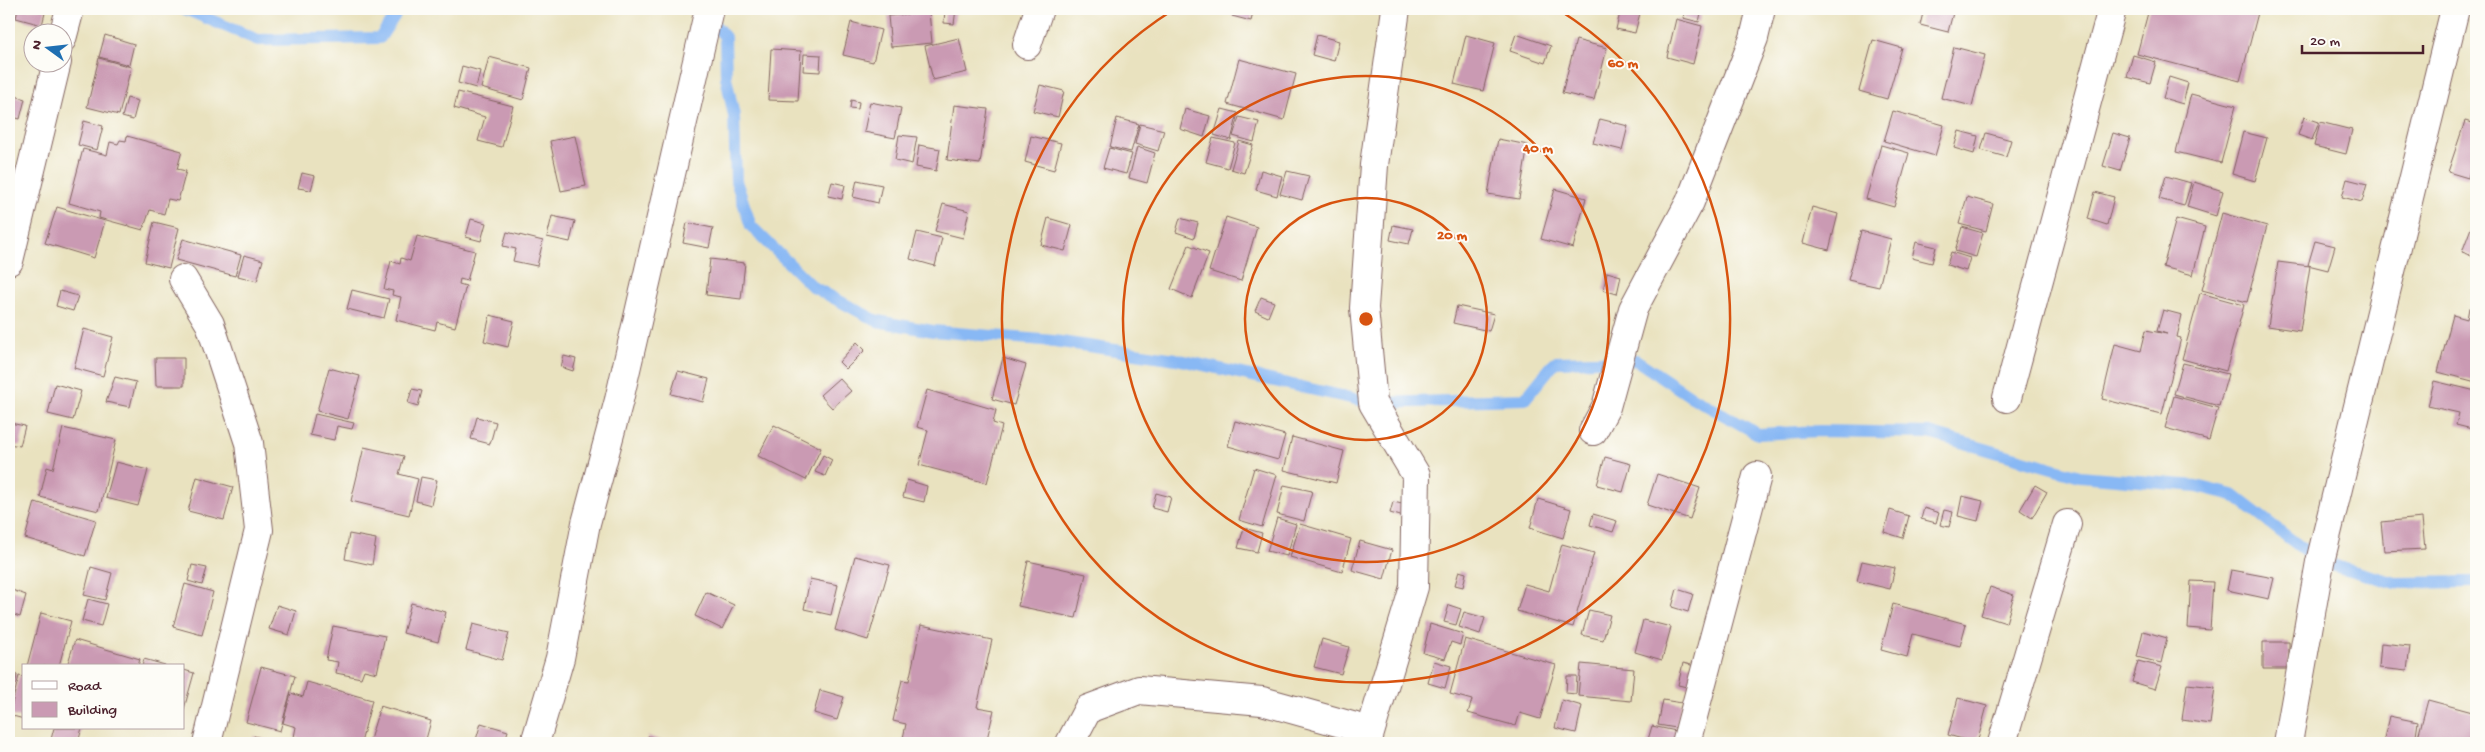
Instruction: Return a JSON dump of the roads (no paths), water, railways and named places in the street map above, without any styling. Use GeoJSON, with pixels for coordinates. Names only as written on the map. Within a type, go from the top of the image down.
{"type":"FeatureCollection","features":[{"type":"Feature","properties":{"kind":"street"},"geometry":{"type":"LineString","coordinates":[[67,22],[70,9]]}},
{"type":"Feature","properties":{"kind":"street"},"geometry":{"type":"LineString","coordinates":[[535,743],[560,658],[586,523],[619,400],[709,9]]}},
{"type":"Feature","properties":{"kind":"street"},"geometry":{"type":"LineString","coordinates":[[1027,45],[1039,9]]}},
{"type":"Feature","properties":{"kind":"street"},"geometry":{"type":"LineString","coordinates":[[1070,743],[1088,709],[1139,690],[1262,701],[1368,737],[1414,587],[1416,475],[1373,403],[1364,308],[1374,165],[1396,9]]}},
{"type":"Feature","properties":{"kind":"street"},"geometry":{"type":"LineString","coordinates":[[1593,431],[1606,407],[1633,309],[1690,202],[1754,38],[1762,9]]}},
{"type":"Feature","properties":{"kind":"street"},"geometry":{"type":"LineString","coordinates":[[2007,398],[2112,9]]}},
{"type":"Feature","properties":{"kind":"street"},"geometry":{"type":"LineString","coordinates":[[2288,743],[2320,562],[2455,9]]}},
{"type":"Feature","properties":{"kind":"street"},"geometry":{"type":"LineString","coordinates":[[9,261],[55,72]]}},
{"type":"Feature","properties":{"kind":"street"},"geometry":{"type":"LineString","coordinates":[[183,279],[210,324],[249,443],[259,530],[207,743]]}},
{"type":"Feature","properties":{"kind":"street"},"geometry":{"type":"LineString","coordinates":[[1686,743],[1757,476]]}},
{"type":"Feature","properties":{"kind":"street"},"geometry":{"type":"LineString","coordinates":[[2002,743],[2067,524]]}},
{"type":"Feature","properties":{"kind":"waterway"},"geometry":{"type":"LineString","coordinates":[[185,9],[258,40],[380,38],[399,9]]}},
{"type":"Feature","properties":{"kind":"waterway"},"geometry":{"type":"LineString","coordinates":[[709,18],[725,37],[726,77],[734,116],[736,181],[751,226],[813,287],[877,321],[933,331],[1054,341],[1176,359],[1373,403],[1525,399],[1555,362],[1636,360],[1690,396],[1758,434],[1820,431],[1929,433],[2080,476],[2197,486],[2233,495],[2320,562],[2396,583],[2476,582]]}}]}
